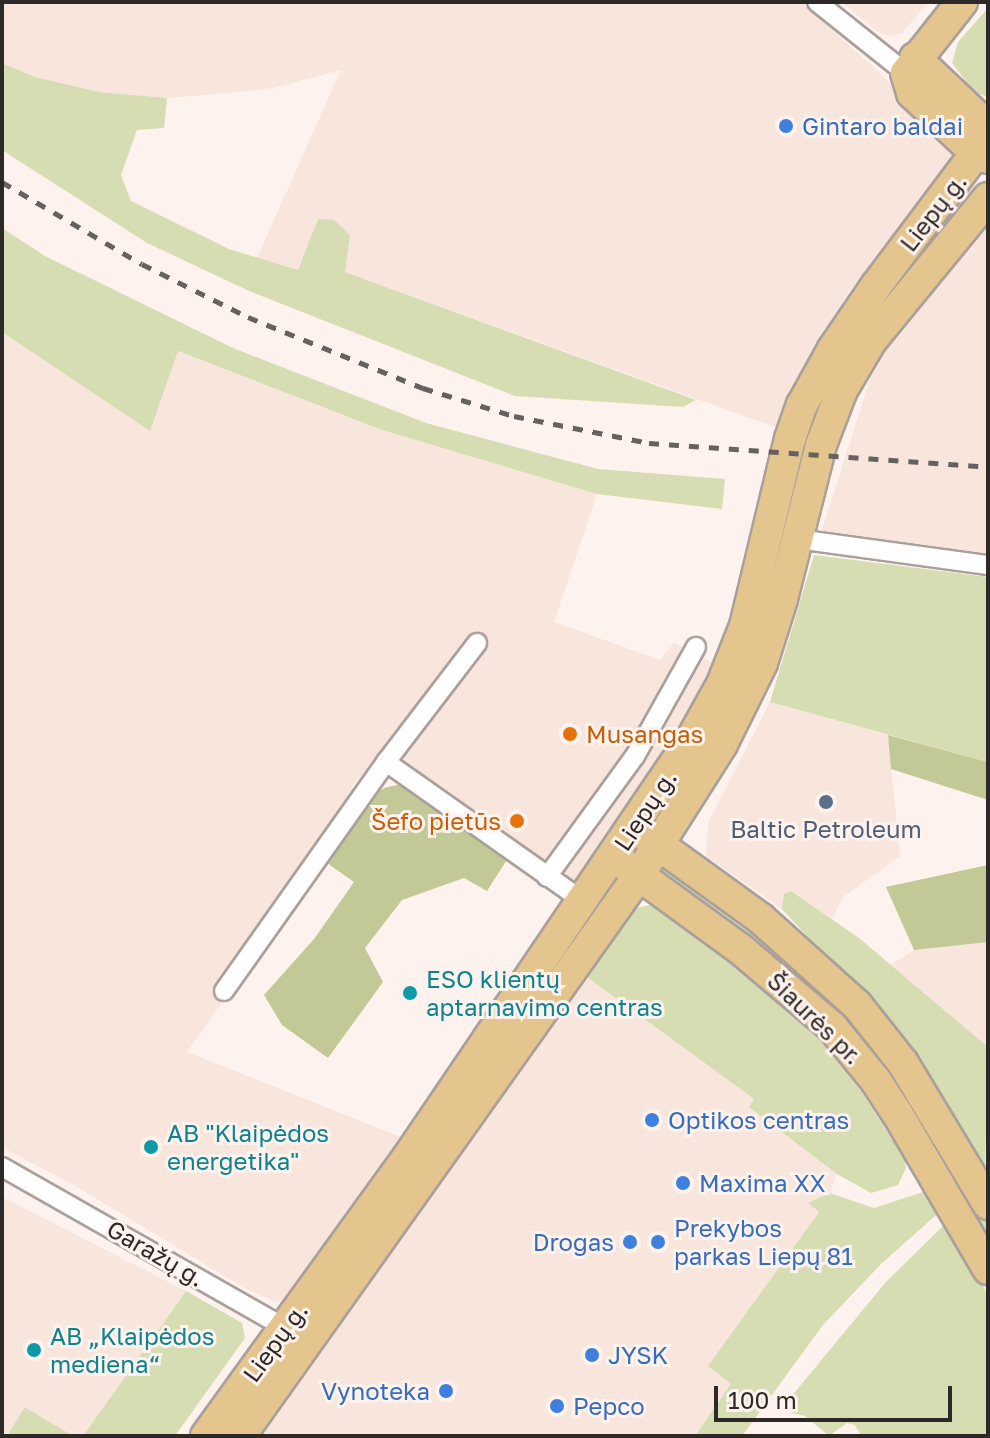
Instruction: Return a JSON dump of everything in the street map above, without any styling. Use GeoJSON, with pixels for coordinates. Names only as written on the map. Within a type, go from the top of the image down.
{"type":"FeatureCollection","features":[{"type":"Feature","properties":{"kind":"main road"},"geometry":{"type":"LineString","coordinates":[[962,2],[910,65],[985,144]]}},
{"type":"Feature","properties":{"kind":"main road","name":"Liepų g."},"geometry":{"type":"LineString","coordinates":[[240,1436],[297,1335],[426,1132],[692,738],[734,658],[745,626],[790,439],[802,405],[833,349],[876,286],[985,144]]}},
{"type":"Feature","properties":{"kind":"main road","name":"Liepų g."},"geometry":{"type":"LineString","coordinates":[[206,1436],[297,1335],[659,845],[722,744],[756,675],[782,599],[821,445],[855,365],[988,198]]}},
{"type":"Feature","properties":{"kind":"main road","name":"Šiaurės pr."},"geometry":{"type":"LineString","coordinates":[[634,827],[760,918],[857,1005],[903,1063],[988,1204]]}},
{"type":"Feature","properties":{"kind":"main road","name":"Šiaurės pr."},"geometry":{"type":"LineString","coordinates":[[613,857],[795,992],[840,1036],[897,1113],[988,1269]]}},
{"type":"Feature","properties":{"kind":"street"},"geometry":{"type":"LineString","coordinates":[[817,2],[910,65]]}},
{"type":"Feature","properties":{"kind":"street"},"geometry":{"type":"LineString","coordinates":[[797,539],[988,565]]}},
{"type":"Feature","properties":{"kind":"street"},"geometry":{"type":"LineString","coordinates":[[224,991],[386,762],[477,643]]}},
{"type":"Feature","properties":{"kind":"street"},"geometry":{"type":"LineString","coordinates":[[547,877],[635,756],[696,647]]}},
{"type":"Feature","properties":{"kind":"street"},"geometry":{"type":"LineString","coordinates":[[386,762],[583,901]]}},
{"type":"Feature","properties":{"kind":"street","name":"Garažų g."},"geometry":{"type":"LineString","coordinates":[[2,1167],[297,1335]]}},
{"type":"Feature","properties":{"kind":"shaded area"},"geometry":{"type":"Polygon","coordinates":[[[2,2],[801,2],[935,123],[953,150],[954,160],[945,178],[906,217],[846,296],[783,430],[345,272],[350,235],[318,219],[299,270],[257,258],[341,70],[274,88],[229,93],[167,98],[99,92],[35,77],[2,63],[2,2]]]}},
{"type":"Feature","properties":{"kind":"shaded area"},"geometry":{"type":"Polygon","coordinates":[[[841,2],[929,2],[902,33],[889,36],[878,32],[841,2]]]}},
{"type":"Feature","properties":{"kind":"shaded area"},"geometry":{"type":"Polygon","coordinates":[[[988,224],[988,558],[820,536],[870,379],[885,351],[988,224]]]}},
{"type":"Feature","properties":{"kind":"shaded area"},"geometry":{"type":"Polygon","coordinates":[[[2,332],[149,430],[177,351],[382,430],[597,494],[554,622],[660,660],[674,643],[717,664],[669,753],[579,885],[386,749],[351,787],[369,800],[329,854],[327,863],[288,921],[187,1052],[406,1139],[289,1298],[276,1302],[246,1289],[72,1184],[2,1147],[2,332]]]}},
{"type":"Feature","properties":{"kind":"shaded area"},"geometry":{"type":"Polygon","coordinates":[[[770,702],[888,735],[900,856],[842,898],[832,919],[791,891],[784,894],[782,909],[706,856],[708,823],[770,702]]]}},
{"type":"Feature","properties":{"kind":"shaded area"},"geometry":{"type":"Polygon","coordinates":[[[988,942],[988,1047],[891,965],[914,950],[988,942]]]}},
{"type":"Feature","properties":{"kind":"shaded area"},"geometry":{"type":"Polygon","coordinates":[[[584,975],[754,1099],[749,1107],[837,1174],[830,1193],[808,1203],[819,1212],[709,1366],[732,1384],[695,1436],[258,1436],[584,975]]]}},
{"type":"Feature","properties":{"kind":"shaded area"},"geometry":{"type":"Polygon","coordinates":[[[2,1197],[186,1291],[83,1436],[73,1436],[26,1407],[7,1436],[2,1436],[2,1197]]]}},
{"type":"Feature","properties":{"kind":"green space"},"geometry":{"type":"Polygon","coordinates":[[[988,8],[988,97],[974,92],[952,63],[958,42],[988,8]]]}},
{"type":"Feature","properties":{"kind":"green space"},"geometry":{"type":"Polygon","coordinates":[[[2,63],[35,77],[99,92],[167,98],[164,128],[137,130],[121,175],[131,201],[229,249],[298,270],[318,219],[334,220],[350,235],[345,272],[696,400],[683,407],[515,396],[249,291],[147,243],[2,150],[2,63]]]}},
{"type":"Feature","properties":{"kind":"green space"},"geometry":{"type":"Polygon","coordinates":[[[2,228],[45,256],[233,348],[426,423],[598,469],[725,479],[722,509],[597,494],[382,430],[178,351],[150,431],[2,332],[2,228]]]}},
{"type":"Feature","properties":{"kind":"green space"},"geometry":{"type":"Polygon","coordinates":[[[814,555],[988,577],[988,762],[770,702],[814,555]]]}},
{"type":"Feature","properties":{"kind":"green space"},"geometry":{"type":"Polygon","coordinates":[[[888,735],[988,762],[988,800],[891,769],[888,735]]]}},
{"type":"Feature","properties":{"kind":"green space"},"geometry":{"type":"Polygon","coordinates":[[[401,784],[508,858],[487,891],[464,878],[402,900],[365,948],[383,982],[328,1058],[282,1025],[264,995],[314,939],[354,882],[327,863],[329,854],[369,800],[384,788],[401,784]]]}},
{"type":"Feature","properties":{"kind":"green space"},"geometry":{"type":"Polygon","coordinates":[[[988,865],[988,942],[914,950],[886,887],[988,865]]]}},
{"type":"Feature","properties":{"kind":"green space"},"geometry":{"type":"Polygon","coordinates":[[[664,868],[782,949],[861,1024],[968,1187],[988,1224],[988,1248],[932,1149],[660,875],[664,868]]]}},
{"type":"Feature","properties":{"kind":"green space"},"geometry":{"type":"Polygon","coordinates":[[[791,891],[859,938],[988,1047],[985,1174],[912,1050],[782,909],[784,894],[791,891]]]}},
{"type":"Feature","properties":{"kind":"green space"},"geometry":{"type":"Polygon","coordinates":[[[654,904],[676,913],[701,941],[791,1010],[823,1044],[863,1094],[905,1159],[906,1168],[898,1185],[871,1193],[837,1174],[749,1107],[754,1099],[584,975],[628,910],[654,904]]]}},
{"type":"Feature","properties":{"kind":"green space"},"geometry":{"type":"Polygon","coordinates":[[[923,1192],[929,1194],[942,1210],[882,1263],[823,1325],[742,1436],[695,1436],[731,1384],[708,1366],[819,1212],[808,1203],[830,1193],[874,1208],[923,1192]]]}},
{"type":"Feature","properties":{"kind":"green space"},"geometry":{"type":"Polygon","coordinates":[[[947,1222],[988,1295],[988,1436],[861,1436],[855,1425],[847,1423],[829,1436],[805,1416],[780,1410],[886,1282],[947,1222]]]}},
{"type":"Feature","properties":{"kind":"green space"},"geometry":{"type":"Polygon","coordinates":[[[186,1291],[242,1323],[245,1338],[175,1436],[83,1436],[186,1291]]]}},
{"type":"Feature","properties":{"kind":"green space"},"geometry":{"type":"Polygon","coordinates":[[[25,1407],[73,1436],[7,1436],[25,1407]]]}},
{"type":"Feature","properties":{"kind":"railway"},"geometry":{"type":"LineString","coordinates":[[2,182],[142,264],[248,317],[423,388],[514,416],[649,443],[988,467]]}},
{"type":"Feature","properties":{"kind":"place","name":"Gintaro baldai"},"geometry":{"type":"Point","coordinates":[786,126]}},
{"type":"Feature","properties":{"kind":"place","name":"Musangas"},"geometry":{"type":"Point","coordinates":[570,734]}},
{"type":"Feature","properties":{"kind":"place","name":"Baltic Petroleum"},"geometry":{"type":"Point","coordinates":[826,802]}},
{"type":"Feature","properties":{"kind":"place","name":"Šefo pietūs"},"geometry":{"type":"Point","coordinates":[517,821]}},
{"type":"Feature","properties":{"kind":"place","name":"ESO klientų aptarnavimo centras"},"geometry":{"type":"Point","coordinates":[410,993]}},
{"type":"Feature","properties":{"kind":"place","name":"Optikos centras"},"geometry":{"type":"Point","coordinates":[652,1120]}},
{"type":"Feature","properties":{"kind":"place","name":"AB \"Klaipėdos energetika\""},"geometry":{"type":"Point","coordinates":[151,1147]}},
{"type":"Feature","properties":{"kind":"place","name":"Maxima XX"},"geometry":{"type":"Point","coordinates":[683,1183]}},
{"type":"Feature","properties":{"kind":"place","name":"Drogas"},"geometry":{"type":"Point","coordinates":[630,1242]}},
{"type":"Feature","properties":{"kind":"place","name":"Prekybos parkas Liepų 81"},"geometry":{"type":"Point","coordinates":[658,1242]}},
{"type":"Feature","properties":{"kind":"place","name":"AB „Klaipėdos mediena“"},"geometry":{"type":"Point","coordinates":[34,1350]}},
{"type":"Feature","properties":{"kind":"place","name":"JYSK"},"geometry":{"type":"Point","coordinates":[592,1355]}},
{"type":"Feature","properties":{"kind":"place","name":"Vynoteka"},"geometry":{"type":"Point","coordinates":[446,1391]}},
{"type":"Feature","properties":{"kind":"place","name":"Pepco"},"geometry":{"type":"Point","coordinates":[557,1406]}}]}
